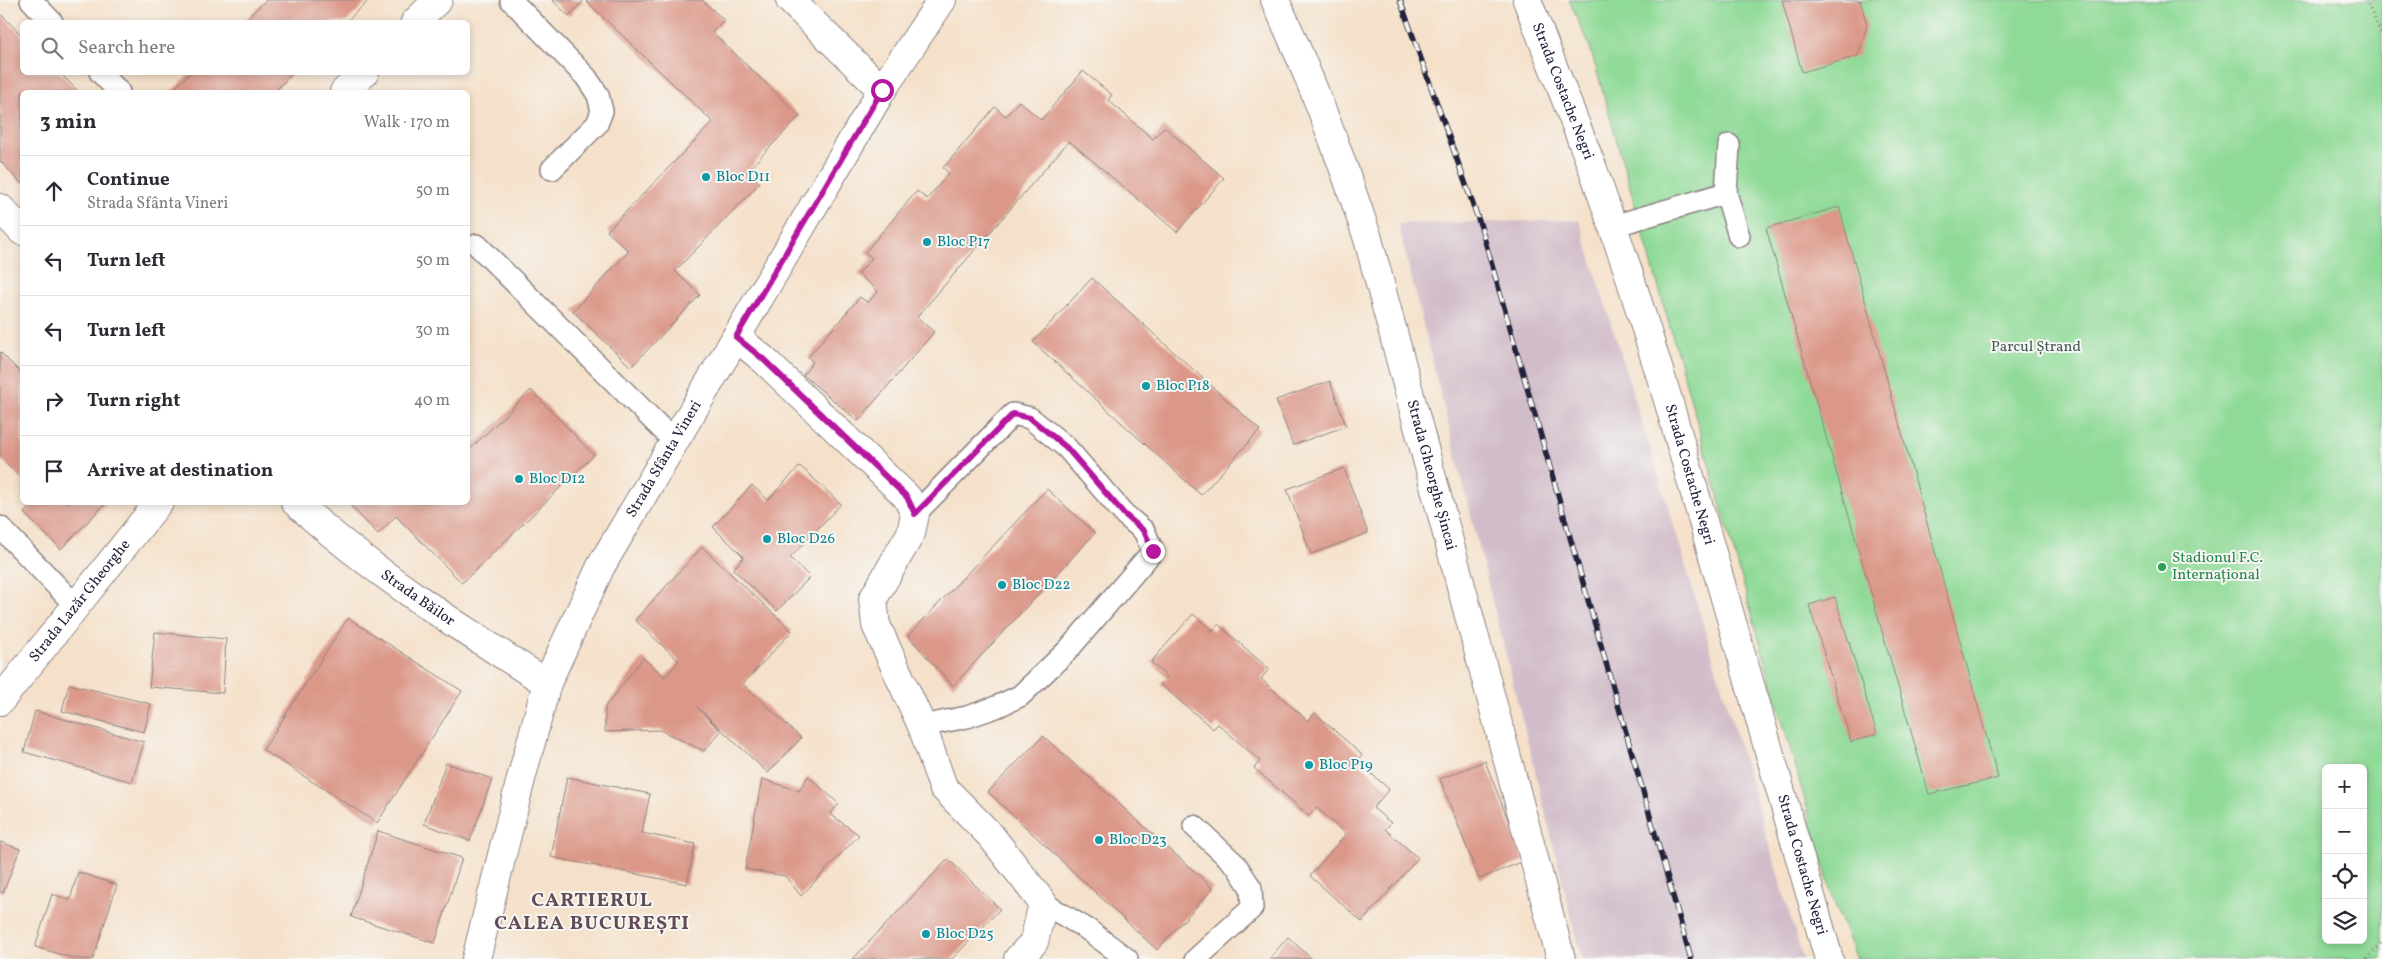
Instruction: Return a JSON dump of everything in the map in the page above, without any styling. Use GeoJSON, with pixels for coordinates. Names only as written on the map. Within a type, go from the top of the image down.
{"type":"FeatureCollection","features":[{"type":"Feature","properties":{"kind":"street"},"geometry":{"type":"LineString","coordinates":[[418,20],[438,0]]}},
{"type":"Feature","properties":{"kind":"street"},"geometry":{"type":"LineString","coordinates":[[790,0],[882,90]]}},
{"type":"Feature","properties":{"kind":"street","name":"Strada Sfânta Vineri"},"geometry":{"type":"LineString","coordinates":[[476,959],[520,779],[547,683],[601,566],[882,90],[942,0]]}},
{"type":"Feature","properties":{"kind":"street","name":"Strada Gheorghe Șincai"},"geometry":{"type":"LineString","coordinates":[[1275,0],[1341,155],[1368,238],[1561,959]]}},
{"type":"Feature","properties":{"kind":"street","name":"Strada Costache Negri"},"geometry":{"type":"LineString","coordinates":[[1526,0],[1593,169],[1668,400],[1829,959]]}},
{"type":"Feature","properties":{"kind":"street"},"geometry":{"type":"LineString","coordinates":[[346,90],[361,75]]}},
{"type":"Feature","properties":{"kind":"street"},"geometry":{"type":"LineString","coordinates":[[0,208],[20,229]]}},
{"type":"Feature","properties":{"kind":"street"},"geometry":{"type":"LineString","coordinates":[[736,337],[763,359],[907,497],[915,514],[911,533],[872,599],[876,626],[922,726],[943,787],[991,836],[1044,903],[1034,942],[1018,959]]}},
{"type":"Feature","properties":{"kind":"street","name":"Strada Lazăr Gheorghe"},"geometry":{"type":"LineString","coordinates":[[0,702],[157,505]]}},
{"type":"Feature","properties":{"kind":"street","name":"Strada Băilor"},"geometry":{"type":"LineString","coordinates":[[298,505],[323,528],[454,624],[547,683]]}},
{"type":"Feature","properties":{"kind":"lane"},"geometry":{"type":"LineString","coordinates":[[31,0],[50,20]]}},
{"type":"Feature","properties":{"kind":"lane"},"geometry":{"type":"LineString","coordinates":[[511,0],[586,77],[598,96],[602,111],[597,124],[552,169]]}},
{"type":"Feature","properties":{"kind":"lane"},"geometry":{"type":"LineString","coordinates":[[103,75],[117,90]]}},
{"type":"Feature","properties":{"kind":"lane"},"geometry":{"type":"LineString","coordinates":[[1729,145],[1726,193],[1739,236]]}},
{"type":"Feature","properties":{"kind":"lane"},"geometry":{"type":"LineString","coordinates":[[1613,226],[1726,193]]}},
{"type":"Feature","properties":{"kind":"lane"},"geometry":{"type":"LineString","coordinates":[[477,245],[675,442]]}},
{"type":"Feature","properties":{"kind":"lane"},"geometry":{"type":"LineString","coordinates":[[915,514],[1013,414],[1030,418],[1066,447],[1124,514],[1144,531],[1153,551],[1068,650],[1020,696],[966,718],[922,726]]}},
{"type":"Feature","properties":{"kind":"lane"},"geometry":{"type":"LineString","coordinates":[[0,527],[76,606]]}},
{"type":"Feature","properties":{"kind":"lane"},"geometry":{"type":"LineString","coordinates":[[1194,826],[1236,865],[1250,888],[1252,908],[1196,959]]}},
{"type":"Feature","properties":{"kind":"lane"},"geometry":{"type":"LineString","coordinates":[[1044,903],[1087,929],[1127,959]]}},
{"type":"Feature","properties":{"kind":"path"},"geometry":{"type":"LineString","coordinates":[[2366,0],[2382,36]]}},
{"type":"Feature","properties":{"kind":"path"},"geometry":{"type":"LineString","coordinates":[[2367,959],[2382,942]]}},
{"type":"Feature","properties":{"kind":"shaded area"},"geometry":{"type":"Polygon","coordinates":[[[1579,220],[1667,503],[1803,959],[1582,959],[1398,224],[1579,220]]]}},
{"type":"Feature","properties":{"kind":"green space","name":"Parcul Ștrand"},"geometry":{"type":"Polygon","coordinates":[[[1569,0],[2382,0],[2382,959],[1857,959],[1834,902],[1590,47],[1569,0]]]}},
{"type":"Feature","properties":{"kind":"building"},"geometry":{"type":"Polygon","coordinates":[[[266,0],[369,0],[348,20],[245,20],[266,0]]]}},
{"type":"Feature","properties":{"kind":"building"},"geometry":{"type":"Polygon","coordinates":[[[552,0],[584,0],[569,16],[552,0]]]}},
{"type":"Feature","properties":{"kind":"building","name":"Bloc D11"},"geometry":{"type":"Polygon","coordinates":[[[585,0],[702,0],[724,20],[712,32],[800,116],[747,171],[760,183],[675,271],[700,295],[631,367],[573,311],[629,251],[607,231],[713,122],[585,0]]]}},
{"type":"Feature","properties":{"kind":"building"},"geometry":{"type":"Polygon","coordinates":[[[1782,0],[1860,0],[1867,25],[1858,56],[1802,72],[1782,0]]]}},
{"type":"Feature","properties":{"kind":"building"},"geometry":{"type":"Polygon","coordinates":[[[0,13],[20,34],[20,75],[62,75],[77,90],[20,90],[20,182],[0,161],[0,13]]]}},
{"type":"Feature","properties":{"kind":"building","name":"Bloc P17"},"geometry":{"type":"Polygon","coordinates":[[[1083,71],[1112,95],[1108,100],[1153,139],[1164,127],[1224,178],[1177,232],[1069,141],[917,317],[934,332],[858,421],[803,375],[813,362],[808,357],[860,297],[868,303],[878,291],[858,274],[872,258],[865,252],[917,191],[927,199],[949,173],[943,168],[995,107],[1006,116],[1019,101],[1041,120],[1083,71]]]}},
{"type":"Feature","properties":{"kind":"building"},"geometry":{"type":"Polygon","coordinates":[[[188,75],[291,75],[276,90],[173,90],[188,75]]]}},
{"type":"Feature","properties":{"kind":"building"},"geometry":{"type":"Polygon","coordinates":[[[1839,207],[1998,778],[1929,794],[1766,228],[1839,207]]]}},
{"type":"Feature","properties":{"kind":"building","name":"Bloc P18"},"geometry":{"type":"Polygon","coordinates":[[[1092,278],[1260,430],[1201,495],[1033,342],[1092,278]]]}},
{"type":"Feature","properties":{"kind":"building"},"geometry":{"type":"Polygon","coordinates":[[[0,352],[20,372],[20,477],[0,458],[0,352]]]}},
{"type":"Feature","properties":{"kind":"building"},"geometry":{"type":"Polygon","coordinates":[[[1330,381],[1346,426],[1293,445],[1276,400],[1330,381]]]}},
{"type":"Feature","properties":{"kind":"building","name":"Bloc D12"},"geometry":{"type":"Polygon","coordinates":[[[531,390],[594,455],[462,583],[396,516],[378,534],[350,505],[470,505],[470,449],[531,390]]]}},
{"type":"Feature","properties":{"kind":"building","name":"Bloc D26"},"geometry":{"type":"Polygon","coordinates":[[[800,466],[841,504],[790,558],[810,577],[777,611],[733,569],[744,557],[713,527],[752,485],[768,500],[800,466]]]}},
{"type":"Feature","properties":{"kind":"building"},"geometry":{"type":"Polygon","coordinates":[[[1344,468],[1368,533],[1311,554],[1287,489],[1344,468]]]}},
{"type":"Feature","properties":{"kind":"building","name":"Bloc D22"},"geometry":{"type":"Polygon","coordinates":[[[1047,489],[1095,533],[953,686],[908,636],[1047,489]]]}},
{"type":"Feature","properties":{"kind":"building"},"geometry":{"type":"Polygon","coordinates":[[[31,505],[104,505],[61,549],[24,513],[31,505]]]}},
{"type":"Feature","properties":{"kind":"building"},"geometry":{"type":"Polygon","coordinates":[[[702,547],[792,631],[743,684],[801,738],[768,773],[697,707],[721,731],[704,751],[660,730],[605,732],[605,707],[643,658],[665,677],[679,661],[635,620],[702,547]]]}},
{"type":"Feature","properties":{"kind":"building"},"geometry":{"type":"Polygon","coordinates":[[[1835,597],[1877,734],[1851,742],[1809,605],[1835,597]]]}},
{"type":"Feature","properties":{"kind":"building","name":"Bloc P19"},"geometry":{"type":"Polygon","coordinates":[[[1193,614],[1213,631],[1218,624],[1269,669],[1261,679],[1308,721],[1315,713],[1362,755],[1357,761],[1389,789],[1373,808],[1391,823],[1385,829],[1418,858],[1362,922],[1310,876],[1346,834],[1317,808],[1309,816],[1254,768],[1260,761],[1218,724],[1213,729],[1160,684],[1167,677],[1151,662],[1193,614]]]}},
{"type":"Feature","properties":{"kind":"building"},"geometry":{"type":"Polygon","coordinates":[[[348,618],[462,691],[377,823],[263,750],[348,618]]]}},
{"type":"Feature","properties":{"kind":"building"},"geometry":{"type":"Polygon","coordinates":[[[155,632],[226,639],[223,693],[149,687],[155,632]]]}},
{"type":"Feature","properties":{"kind":"building"},"geometry":{"type":"Polygon","coordinates":[[[69,684],[151,704],[144,732],[62,711],[69,684]]]}},
{"type":"Feature","properties":{"kind":"building"},"geometry":{"type":"Polygon","coordinates":[[[35,711],[144,742],[132,782],[24,752],[35,711]]]}},
{"type":"Feature","properties":{"kind":"building","name":"Bloc D23"},"geometry":{"type":"Polygon","coordinates":[[[1043,736],[1213,888],[1157,950],[988,792],[1043,736]]]}},
{"type":"Feature","properties":{"kind":"building"},"geometry":{"type":"Polygon","coordinates":[[[1485,761],[1524,861],[1479,879],[1440,779],[1485,761]]]}},
{"type":"Feature","properties":{"kind":"building"},"geometry":{"type":"Polygon","coordinates":[[[446,763],[492,779],[470,841],[424,824],[446,763]]]}},
{"type":"Feature","properties":{"kind":"building"},"geometry":{"type":"Polygon","coordinates":[[[808,776],[839,804],[830,814],[859,835],[801,896],[785,876],[745,869],[762,779],[799,791],[808,776]]]}},
{"type":"Feature","properties":{"kind":"building"},"geometry":{"type":"Polygon","coordinates":[[[567,777],[650,794],[642,833],[695,844],[687,884],[551,857],[567,777]]]}},
{"type":"Feature","properties":{"kind":"building"},"geometry":{"type":"Polygon","coordinates":[[[378,831],[462,858],[435,943],[351,917],[378,831]]]}},
{"type":"Feature","properties":{"kind":"building"},"geometry":{"type":"Polygon","coordinates":[[[0,842],[20,849],[3,893],[0,892],[0,842]]]}},
{"type":"Feature","properties":{"kind":"building","name":"Bloc D25"},"geometry":{"type":"Polygon","coordinates":[[[948,859],[1000,909],[952,959],[853,959],[948,859]]]}},
{"type":"Feature","properties":{"kind":"building"},"geometry":{"type":"Polygon","coordinates":[[[78,872],[117,885],[93,959],[76,959],[35,947],[52,894],[70,900],[78,872]]]}},
{"type":"Feature","properties":{"kind":"building"},"geometry":{"type":"Polygon","coordinates":[[[1288,937],[1312,959],[1269,959],[1288,937]]]}},
{"type":"Feature","properties":{"kind":"railway"},"geometry":{"type":"LineString","coordinates":[[1400,0],[1481,227],[1691,959]]}},
{"type":"Feature","properties":{"kind":"place","name":"Bloc D11"},"geometry":{"type":"Point","coordinates":[706,177]}},
{"type":"Feature","properties":{"kind":"place","name":"Bloc P17"},"geometry":{"type":"Point","coordinates":[927,242]}},
{"type":"Feature","properties":{"kind":"place","name":"Bloc P18"},"geometry":{"type":"Point","coordinates":[1146,386]}},
{"type":"Feature","properties":{"kind":"place","name":"Bloc D12"},"geometry":{"type":"Point","coordinates":[519,479]}},
{"type":"Feature","properties":{"kind":"place","name":"Bloc D26"},"geometry":{"type":"Point","coordinates":[767,539]}},
{"type":"Feature","properties":{"kind":"place","name":"Stadionul F.C. Internațional"},"geometry":{"type":"Point","coordinates":[2162,567]}},
{"type":"Feature","properties":{"kind":"place","name":"Bloc D22"},"geometry":{"type":"Point","coordinates":[1002,585]}},
{"type":"Feature","properties":{"kind":"place","name":"Bloc P19"},"geometry":{"type":"Point","coordinates":[1309,765]}},
{"type":"Feature","properties":{"kind":"place","name":"Bloc D23"},"geometry":{"type":"Point","coordinates":[1099,840]}},
{"type":"Feature","properties":{"kind":"place","name":"Bloc D25"},"geometry":{"type":"Point","coordinates":[926,934]}},
{"type":"Feature","properties":{"kind":"district","name":"CARTIERUL CALEA BUCUREȘTI"},"geometry":{"type":"Point","coordinates":[592,912]}},
{"type":"Feature","properties":{"kind":"route"},"geometry":{"type":"LineString","coordinates":[[882,90],[736,337],[763,359],[907,497],[915,514],[1013,414],[1030,418],[1066,447],[1124,514],[1144,531],[1153,551]]}}]}
